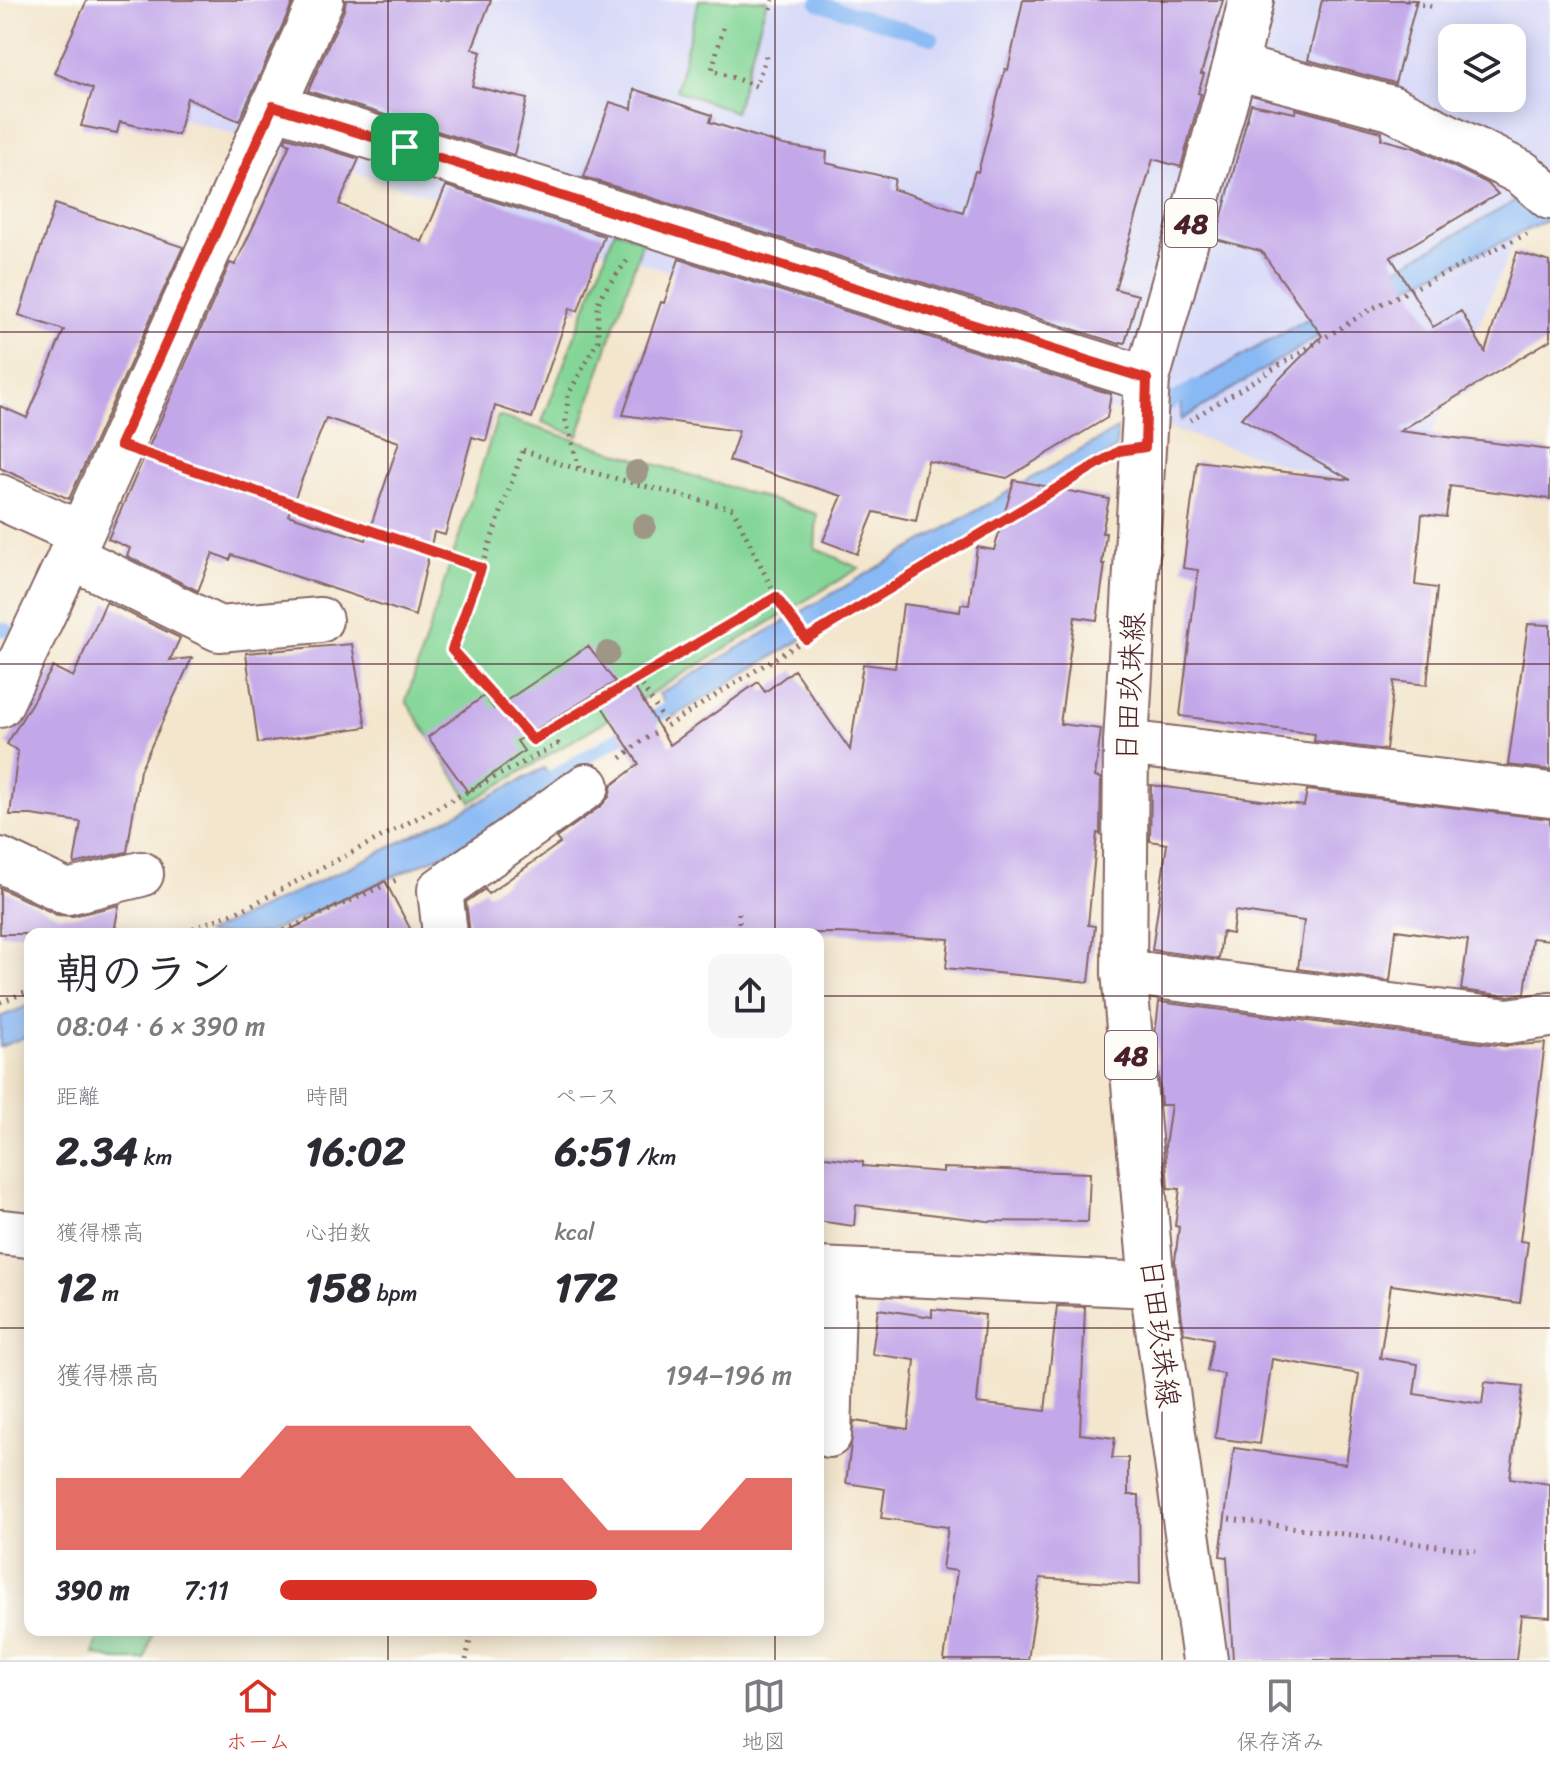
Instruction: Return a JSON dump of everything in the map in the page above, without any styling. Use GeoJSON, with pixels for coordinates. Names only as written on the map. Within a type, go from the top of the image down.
{"type":"FeatureCollection","features":[{"type":"Feature","properties":{"kind":"street"},"geometry":{"type":"LineString","coordinates":[[0,705],[321,0]]}},
{"type":"Feature","properties":{"kind":"street","name":"日田玖珠線"},"geometry":{"type":"LineString","coordinates":[[1205,1660],[1152,1285],[1124,972],[1126,743],[1147,379],[1251,0]]}},
{"type":"Feature","properties":{"kind":"street"},"geometry":{"type":"LineString","coordinates":[[1235,67],[1391,108],[1536,200]]}},
{"type":"Feature","properties":{"kind":"street"},"geometry":{"type":"LineString","coordinates":[[273,106],[1147,379]]}},
{"type":"Feature","properties":{"kind":"street"},"geometry":{"type":"LineString","coordinates":[[0,497],[219,629],[320,620]]}},
{"type":"Feature","properties":{"kind":"street"},"geometry":{"type":"LineString","coordinates":[[1126,743],[1550,795]]}},
{"type":"Feature","properties":{"kind":"street"},"geometry":{"type":"LineString","coordinates":[[444,928],[440,890],[587,786]]}},
{"type":"Feature","properties":{"kind":"street"},"geometry":{"type":"LineString","coordinates":[[0,860],[67,892],[141,874]]}},
{"type":"Feature","properties":{"kind":"street"},"geometry":{"type":"LineString","coordinates":[[1124,972],[1508,1021],[1550,1015]]}},
{"type":"Feature","properties":{"kind":"street"},"geometry":{"type":"LineString","coordinates":[[0,1232],[24,1234]]}},
{"type":"Feature","properties":{"kind":"street"},"geometry":{"type":"LineString","coordinates":[[829,1435],[826,1271],[1152,1285]]}},
{"type":"Feature","properties":{"kind":"path"},"geometry":{"type":"LineString","coordinates":[[771,9],[773,0]]}},
{"type":"Feature","properties":{"kind":"path"},"geometry":{"type":"LineString","coordinates":[[1406,0],[1435,8]]}},
{"type":"Feature","properties":{"kind":"path"},"geometry":{"type":"LineString","coordinates":[[723,28],[712,70],[756,86],[766,56]]}},
{"type":"Feature","properties":{"kind":"path"},"geometry":{"type":"LineString","coordinates":[[587,786],[639,743],[806,639],[1119,451],[1145,447],[1373,308],[1536,200]]}},
{"type":"Feature","properties":{"kind":"path"},"geometry":{"type":"LineString","coordinates":[[579,468],[566,421],[568,395],[598,341],[598,303],[603,292],[626,265],[631,249],[629,232],[633,218]]}},
{"type":"Feature","properties":{"kind":"path"},"geometry":{"type":"LineString","coordinates":[[120,445],[481,568]]}},
{"type":"Feature","properties":{"kind":"path"},"geometry":{"type":"LineString","coordinates":[[776,597],[533,740],[452,650],[523,450],[733,509],[776,597],[806,639]]}},
{"type":"Feature","properties":{"kind":"path"},"geometry":{"type":"LineString","coordinates":[[638,679],[667,726]]}},
{"type":"Feature","properties":{"kind":"path"},"geometry":{"type":"LineString","coordinates":[[194,928],[244,909],[558,744]]}},
{"type":"Feature","properties":{"kind":"path"},"geometry":{"type":"LineString","coordinates":[[290,928],[404,877],[440,890]]}},
{"type":"Feature","properties":{"kind":"path"},"geometry":{"type":"LineString","coordinates":[[739,913],[739,928]]}},
{"type":"Feature","properties":{"kind":"path"},"geometry":{"type":"LineString","coordinates":[[0,1002],[24,993]]}},
{"type":"Feature","properties":{"kind":"path"},"geometry":{"type":"LineString","coordinates":[[1184,1513],[1476,1551]]}},
{"type":"Feature","properties":{"kind":"path"},"geometry":{"type":"LineString","coordinates":[[466,1660],[471,1636]]}},
{"type":"Feature","properties":{"kind":"shaded area"},"geometry":{"type":"Polygon","coordinates":[[[147,0],[1550,0],[1550,164],[1546,166],[1403,502],[117,98],[147,0]]]}},
{"type":"Feature","properties":{"kind":"green space"},"geometry":{"type":"Polygon","coordinates":[[[699,0],[767,0],[735,112],[676,90],[699,0]]]}},
{"type":"Feature","properties":{"kind":"green space"},"geometry":{"type":"Polygon","coordinates":[[[615,230],[643,240],[578,436],[542,422],[615,230]]]}},
{"type":"Feature","properties":{"kind":"green space"},"geometry":{"type":"Polygon","coordinates":[[[498,416],[817,514],[815,548],[859,568],[471,802],[406,701],[498,416]]]}},
{"type":"Feature","properties":{"kind":"green space"},"geometry":{"type":"Polygon","coordinates":[[[98,1636],[152,1636],[145,1660],[115,1660],[94,1654],[98,1636]]]}},
{"type":"Feature","properties":{"kind":"water"},"geometry":{"type":"Polygon","coordinates":[[[1533,191],[1550,206],[1550,219],[1373,303],[1181,420],[1182,390],[1533,191]]]}},
{"type":"Feature","properties":{"kind":"water"},"geometry":{"type":"Polygon","coordinates":[[[1117,429],[1116,449],[673,717],[659,694],[1117,429]]]}},
{"type":"Feature","properties":{"kind":"water"},"geometry":{"type":"Polygon","coordinates":[[[544,768],[557,789],[457,848],[278,928],[217,928],[376,854],[544,768]]]}},
{"type":"Feature","properties":{"kind":"water"},"geometry":{"type":"Polygon","coordinates":[[[24,1007],[24,1037],[0,1047],[0,1017],[24,1007]]]}},
{"type":"Feature","properties":{"kind":"building"},"geometry":{"type":"Polygon","coordinates":[[[87,0],[294,0],[239,121],[187,98],[178,135],[120,122],[117,133],[81,126],[93,89],[54,73],[87,0]]]}},
{"type":"Feature","properties":{"kind":"building"},"geometry":{"type":"Polygon","coordinates":[[[346,0],[491,0],[472,49],[481,52],[472,86],[527,99],[514,155],[308,91],[346,0]]]}},
{"type":"Feature","properties":{"kind":"building"},"geometry":{"type":"Polygon","coordinates":[[[1023,0],[1223,0],[1201,74],[1204,74],[1198,93],[1201,94],[1181,167],[1153,159],[1115,289],[1138,295],[1125,343],[1120,344],[584,177],[610,102],[632,109],[634,89],[712,115],[710,122],[783,145],[827,152],[826,163],[895,179],[893,189],[963,212],[975,171],[978,172],[1005,69],[1008,70],[1023,0]]]}},
{"type":"Feature","properties":{"kind":"building"},"geometry":{"type":"Polygon","coordinates":[[[1322,0],[1417,0],[1395,83],[1308,60],[1322,0]]]}},
{"type":"Feature","properties":{"kind":"building"},"geometry":{"type":"Polygon","coordinates":[[[1251,104],[1295,113],[1296,109],[1382,132],[1381,139],[1415,148],[1487,183],[1498,194],[1391,257],[1433,327],[1461,311],[1485,352],[1517,252],[1550,262],[1550,340],[1400,431],[1550,450],[1550,499],[1450,486],[1446,517],[1422,514],[1415,585],[1437,588],[1427,685],[1394,681],[1386,750],[1314,741],[1315,734],[1180,716],[1198,570],[1183,568],[1197,461],[1351,480],[1241,418],[1322,336],[1261,251],[1216,239],[1251,104]]]}},
{"type":"Feature","properties":{"kind":"building"},"geometry":{"type":"Polygon","coordinates":[[[287,137],[359,159],[339,204],[422,242],[446,186],[604,236],[578,311],[570,308],[532,418],[495,406],[486,441],[472,437],[445,535],[434,532],[415,616],[232,555],[230,560],[213,553],[198,591],[127,556],[130,548],[108,539],[230,263],[235,265],[261,210],[290,144],[285,141],[287,137]],[[326,418],[288,515],[366,540],[399,442],[326,418]]]}},
{"type":"Feature","properties":{"kind":"building"},"geometry":{"type":"Polygon","coordinates":[[[55,204],[183,247],[69,499],[0,468],[0,406],[27,418],[64,330],[19,315],[55,204]]]}},
{"type":"Feature","properties":{"kind":"building"},"geometry":{"type":"Polygon","coordinates":[[[679,259],[1111,394],[1107,418],[1007,478],[928,461],[916,521],[874,512],[857,554],[823,541],[842,496],[729,461],[739,431],[623,415],[661,302],[664,303],[679,259]]]}},
{"type":"Feature","properties":{"kind":"building"},"geometry":{"type":"Polygon","coordinates":[[[1014,480],[1109,499],[1102,533],[1106,533],[1102,564],[1105,564],[1097,620],[1075,617],[1060,724],[1101,729],[1095,777],[1101,778],[1100,834],[1097,833],[1088,925],[1095,926],[1089,982],[946,968],[949,939],[824,933],[824,928],[469,928],[466,902],[485,889],[488,894],[560,843],[556,838],[601,806],[609,797],[612,785],[639,764],[601,705],[633,685],[670,745],[758,682],[765,692],[794,670],[850,750],[863,664],[895,668],[903,604],[960,612],[961,604],[969,605],[977,547],[994,550],[1014,480]]]}},
{"type":"Feature","properties":{"kind":"building"},"geometry":{"type":"Polygon","coordinates":[[[106,602],[180,638],[170,660],[192,658],[140,770],[127,852],[74,864],[81,822],[10,815],[18,751],[7,744],[53,667],[73,677],[106,602]]]}},
{"type":"Feature","properties":{"kind":"building"},"geometry":{"type":"Polygon","coordinates":[[[1528,624],[1550,625],[1550,770],[1508,765],[1528,624]]]}},
{"type":"Feature","properties":{"kind":"building"},"geometry":{"type":"Polygon","coordinates":[[[352,644],[366,727],[258,743],[246,653],[352,644]]]}},
{"type":"Feature","properties":{"kind":"building"},"geometry":{"type":"Polygon","coordinates":[[[588,646],[615,682],[517,741],[524,751],[468,792],[428,737],[484,696],[494,709],[588,646]]]}},
{"type":"Feature","properties":{"kind":"building"},"geometry":{"type":"Polygon","coordinates":[[[1151,785],[1304,806],[1307,790],[1550,819],[1550,940],[1532,938],[1525,993],[1508,996],[1461,990],[1468,940],[1396,930],[1390,981],[1298,969],[1304,921],[1235,911],[1232,934],[1222,932],[1219,959],[1152,950],[1167,844],[1150,841],[1151,785]]]}},
{"type":"Feature","properties":{"kind":"building"},"geometry":{"type":"Polygon","coordinates":[[[385,881],[410,928],[294,928],[385,881]]]}},
{"type":"Feature","properties":{"kind":"building"},"geometry":{"type":"Polygon","coordinates":[[[0,888],[57,915],[73,916],[119,905],[117,928],[24,928],[24,934],[0,934],[0,888]]]}},
{"type":"Feature","properties":{"kind":"building"},"geometry":{"type":"Polygon","coordinates":[[[1159,1002],[1505,1046],[1545,1043],[1520,1241],[1528,1242],[1520,1303],[1391,1285],[1380,1358],[1418,1364],[1414,1394],[1482,1404],[1485,1382],[1523,1386],[1510,1478],[1550,1484],[1550,1617],[1521,1615],[1516,1660],[1233,1660],[1227,1557],[1220,1556],[1234,1448],[1346,1464],[1359,1374],[1272,1359],[1260,1444],[1215,1438],[1224,1374],[1207,1371],[1213,1339],[1184,1333],[1177,1282],[1175,1261],[1179,1227],[1175,1226],[1180,1189],[1168,1188],[1165,1146],[1171,1105],[1161,1105],[1155,1036],[1159,1002]]]}},
{"type":"Feature","properties":{"kind":"building"},"geometry":{"type":"Polygon","coordinates":[[[824,1157],[863,1162],[863,1166],[943,1172],[943,1168],[1090,1173],[1088,1222],[987,1221],[856,1205],[854,1226],[824,1222],[824,1157]]]}},
{"type":"Feature","properties":{"kind":"building"},"geometry":{"type":"Polygon","coordinates":[[[1057,1306],[1085,1307],[1080,1434],[1115,1438],[1112,1458],[1128,1458],[1128,1495],[1139,1495],[1140,1585],[1040,1578],[1028,1660],[944,1660],[957,1571],[942,1569],[948,1527],[881,1518],[885,1489],[846,1483],[854,1421],[908,1429],[915,1360],[872,1354],[878,1309],[932,1317],[932,1309],[985,1315],[977,1403],[1045,1411],[1057,1306]]]}},
{"type":"Feature","properties":{"kind":"waterway"},"geometry":{"type":"LineString","coordinates":[[818,3],[932,38]]}},
{"type":"Feature","properties":{"kind":"waterway"},"geometry":{"type":"LineString","coordinates":[[1153,413],[1197,386]]}},
{"type":"Feature","properties":{"kind":"waterway"},"geometry":{"type":"LineString","coordinates":[[0,629],[7,630]]}},
{"type":"Feature","properties":{"kind":"waterway"},"geometry":{"type":"LineString","coordinates":[[534,788],[681,701]]}},
{"type":"Feature","properties":{"kind":"route"},"geometry":{"type":"LineString","coordinates":[[273,106],[405,147],[1147,379],[1145,447],[1119,451],[806,639],[776,597],[533,740],[452,650],[481,568],[120,445],[273,106]]}}]}
